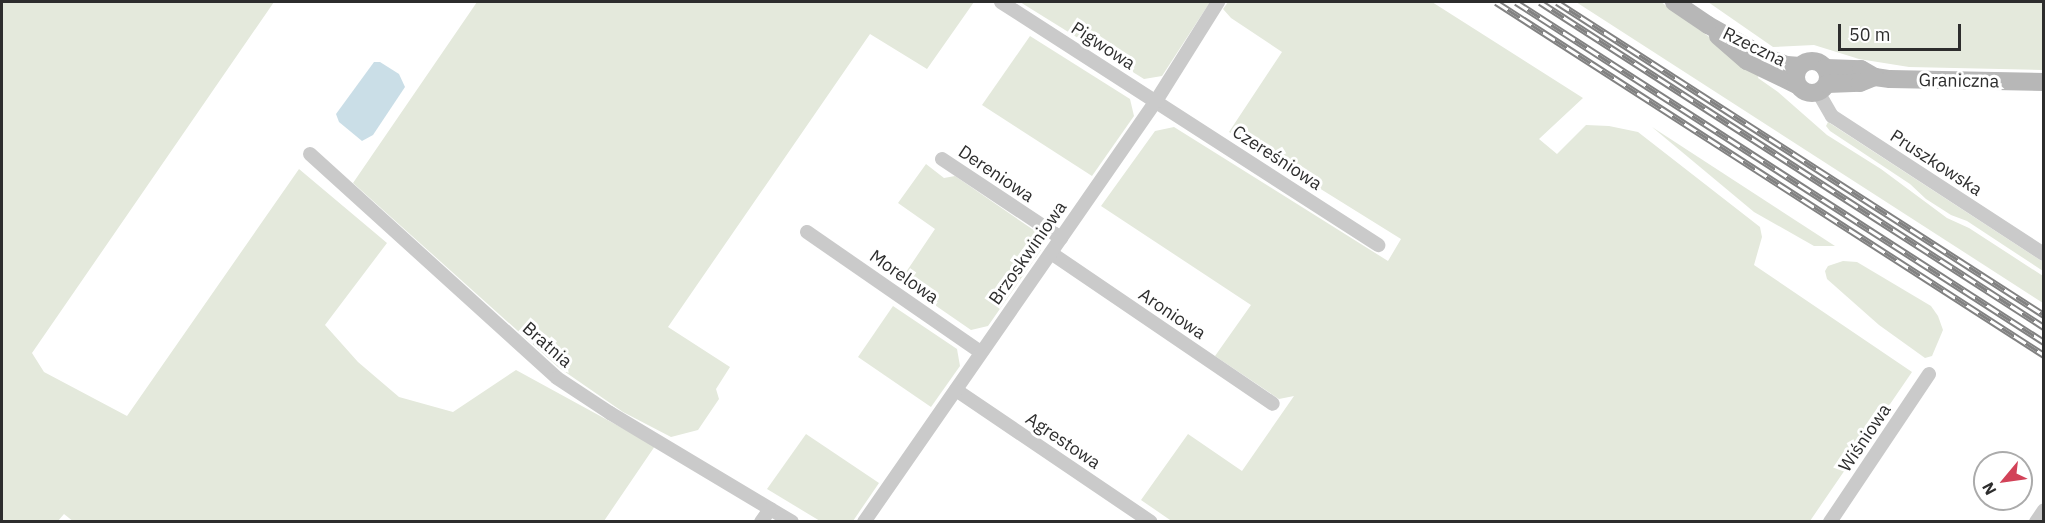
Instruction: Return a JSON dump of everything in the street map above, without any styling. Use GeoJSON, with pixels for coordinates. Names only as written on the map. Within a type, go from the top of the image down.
{"type":"FeatureCollection","features":[{"type":"Feature","properties":{"kind":"street","name":"Pigwowa"},"geometry":{"type":"LineString","coordinates":[[1001,2],[1156,101]]}},
{"type":"Feature","properties":{"kind":"street","name":"Brzoskwiniowa"},"geometry":{"type":"LineString","coordinates":[[864,522],[1156,101],[1218,2]]}},
{"type":"Feature","properties":{"kind":"street","name":"Rzeczna"},"geometry":{"type":"LineString","coordinates":[[1674,2],[1708,25],[1775,62],[1800,66],[1812,61],[1823,82],[1805,92],[1797,85],[1746,61],[1732,51],[1708,25]]}},
{"type":"Feature","properties":{"kind":"street"},"geometry":{"type":"LineString","coordinates":[[1797,85],[1796,75],[1800,66]]}},
{"type":"Feature","properties":{"kind":"street","name":"Graniczna"},"geometry":{"type":"LineString","coordinates":[[1823,82],[1860,83],[1875,77],[2043,82]]}},
{"type":"Feature","properties":{"kind":"street","name":"Pruszkowska"},"geometry":{"type":"LineString","coordinates":[[1823,82],[1832,116],[2043,254]]}},
{"type":"Feature","properties":{"kind":"street","name":"Czereśniowa"},"geometry":{"type":"LineString","coordinates":[[1156,101],[1378,245]]}},
{"type":"Feature","properties":{"kind":"street","name":"Bratnia"},"geometry":{"type":"LineString","coordinates":[[310,154],[557,378],[610,413],[792,522]]}},
{"type":"Feature","properties":{"kind":"street","name":"Dereniowa"},"geometry":{"type":"LineString","coordinates":[[942,159],[1061,238]]}},
{"type":"Feature","properties":{"kind":"street","name":"Morelowa"},"geometry":{"type":"LineString","coordinates":[[807,232],[980,352]]}},
{"type":"Feature","properties":{"kind":"street","name":"Aroniowa"},"geometry":{"type":"LineString","coordinates":[[1051,253],[1274,404]]}},
{"type":"Feature","properties":{"kind":"street","name":"Wiśniowa"},"geometry":{"type":"LineString","coordinates":[[1830,522],[1929,374]]}},
{"type":"Feature","properties":{"kind":"street","name":"Agrestowa"},"geometry":{"type":"LineString","coordinates":[[956,390],[1151,522]]}},
{"type":"Feature","properties":{"kind":"street"},"geometry":{"type":"LineString","coordinates":[[762,522],[770,509]]}},
{"type":"Feature","properties":{"kind":"street"},"geometry":{"type":"LineString","coordinates":[[2036,522],[2043,510]]}},
{"type":"Feature","properties":{"kind":"shaded area"},"geometry":{"type":"Polygon","coordinates":[[[2,2],[274,2],[32,353],[44,372],[127,416],[299,169],[387,243],[325,325],[358,362],[399,397],[453,412],[516,370],[655,446],[604,521],[74,522],[64,514],[58,521],[2,521],[2,2]]]}},
{"type":"Feature","properties":{"kind":"shaded area"},"geometry":{"type":"Polygon","coordinates":[[[477,2],[974,2],[927,69],[870,34],[668,327],[730,367],[716,389],[719,399],[698,430],[671,437],[623,412],[558,367],[353,183],[477,2]]]}},
{"type":"Feature","properties":{"kind":"shaded area"},"geometry":{"type":"Polygon","coordinates":[[[1020,2],[1210,2],[1162,76],[1144,79],[1020,2]]]}},
{"type":"Feature","properties":{"kind":"shaded area"},"geometry":{"type":"Polygon","coordinates":[[[1228,2],[1432,2],[1583,98],[1539,139],[1557,154],[1586,125],[1609,126],[1638,132],[1760,227],[1762,237],[1754,265],[1912,372],[1810,521],[1173,522],[1141,500],[1188,434],[1242,471],[1294,396],[1279,399],[1215,356],[1251,305],[1101,206],[1155,131],[1174,127],[1388,261],[1401,239],[1229,132],[1282,52],[1231,18],[1223,9],[1228,2]]]}},
{"type":"Feature","properties":{"kind":"shaded area"},"geometry":{"type":"Polygon","coordinates":[[[1576,2],[1661,2],[1759,73],[1758,78],[1778,92],[1827,135],[1881,169],[1947,218],[1969,228],[2043,276],[2043,303],[1576,2]]]}},
{"type":"Feature","properties":{"kind":"shaded area"},"geometry":{"type":"Polygon","coordinates":[[[1708,2],[2043,2],[2043,70],[1909,67],[1859,59],[1814,45],[1773,47],[1708,2]]]}},
{"type":"Feature","properties":{"kind":"shaded area"},"geometry":{"type":"Polygon","coordinates":[[[1030,36],[1130,99],[1134,116],[1092,176],[982,105],[1030,36]]]}},
{"type":"Feature","properties":{"kind":"shaded area"},"geometry":{"type":"Polygon","coordinates":[[[1828,122],[2043,262],[2043,271],[1967,221],[1951,215],[1926,199],[1910,184],[1830,131],[1826,126],[1828,122]]]}},
{"type":"Feature","properties":{"kind":"shaded area"},"geometry":{"type":"Polygon","coordinates":[[[1652,127],[1835,246],[1814,246],[1754,212],[1652,127]]]}},
{"type":"Feature","properties":{"kind":"shaded area"},"geometry":{"type":"Polygon","coordinates":[[[926,164],[944,178],[955,176],[1038,233],[1041,250],[988,326],[971,330],[900,281],[935,229],[898,203],[926,164]]]}},
{"type":"Feature","properties":{"kind":"shaded area"},"geometry":{"type":"Polygon","coordinates":[[[1843,261],[1857,262],[1931,306],[1943,330],[1932,356],[1925,358],[1879,325],[1827,279],[1825,271],[1828,266],[1843,261]]]}},
{"type":"Feature","properties":{"kind":"shaded area"},"geometry":{"type":"Polygon","coordinates":[[[893,306],[957,349],[960,366],[931,407],[858,357],[893,306]]]}},
{"type":"Feature","properties":{"kind":"shaded area"},"geometry":{"type":"Polygon","coordinates":[[[806,434],[879,483],[853,521],[820,521],[767,489],[806,434]]]}},
{"type":"Feature","properties":{"kind":"water"},"geometry":{"type":"Polygon","coordinates":[[[374,62],[380,62],[399,74],[405,87],[373,135],[362,141],[339,122],[336,114],[374,62]]]}},
{"type":"Feature","properties":{"kind":"railway"},"geometry":{"type":"LineString","coordinates":[[1496,2],[2044,355]]}},
{"type":"Feature","properties":{"kind":"railway"},"geometry":{"type":"LineString","coordinates":[[1516,2],[2044,342]]}},
{"type":"Feature","properties":{"kind":"railway"},"geometry":{"type":"LineString","coordinates":[[1540,2],[2044,327]]}},
{"type":"Feature","properties":{"kind":"railway"},"geometry":{"type":"LineString","coordinates":[[1557,2],[2044,315]]}}]}
